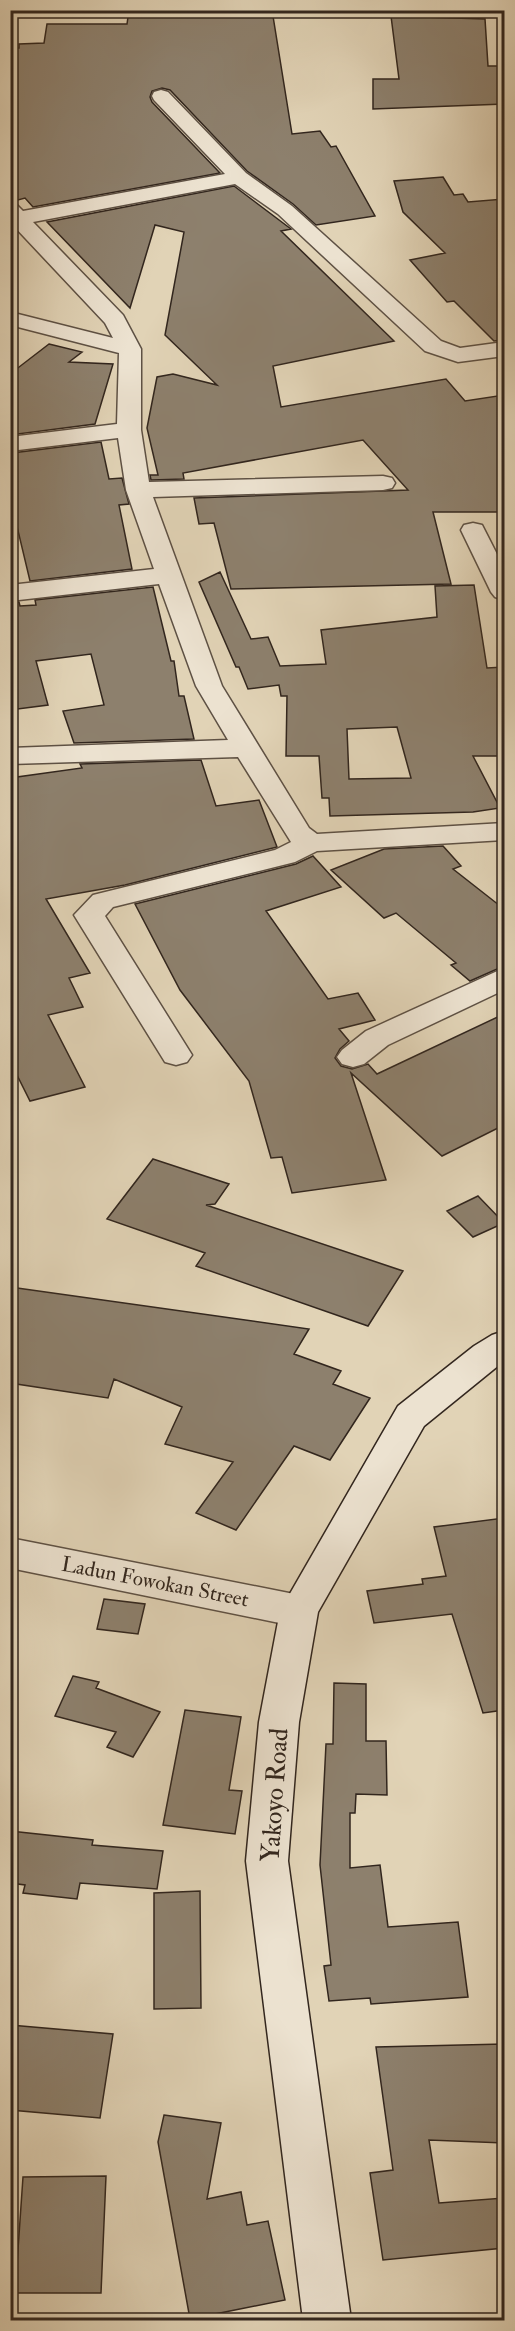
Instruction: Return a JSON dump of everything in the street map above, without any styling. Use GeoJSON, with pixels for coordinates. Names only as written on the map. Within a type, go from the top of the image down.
{"type":"FeatureCollection","features":[{"type":"Feature","properties":{"kind":"street"},"geometry":{"type":"LineString","coordinates":[[161,96],[239,177],[285,210],[434,346],[458,355],[504,349]]}},
{"type":"Feature","properties":{"kind":"street"},"geometry":{"type":"LineString","coordinates":[[15,213],[239,177]]}},
{"type":"Feature","properties":{"kind":"street"},"geometry":{"type":"LineString","coordinates":[[15,213],[115,320],[130,349],[129,430],[138,490],[209,686],[298,833],[311,843]]}},
{"type":"Feature","properties":{"kind":"street"},"geometry":{"type":"LineString","coordinates":[[10,318],[130,349]]}},
{"type":"Feature","properties":{"kind":"street"},"geometry":{"type":"LineString","coordinates":[[10,444],[129,430]]}},
{"type":"Feature","properties":{"kind":"street"},"geometry":{"type":"LineString","coordinates":[[138,490],[383,483]]}},
{"type":"Feature","properties":{"kind":"street"},"geometry":{"type":"LineString","coordinates":[[473,530],[504,592]]}},
{"type":"Feature","properties":{"kind":"street"},"geometry":{"type":"LineString","coordinates":[[10,593],[170,575]]}},
{"type":"Feature","properties":{"kind":"street"},"geometry":{"type":"LineString","coordinates":[[10,756],[245,748]]}},
{"type":"Feature","properties":{"kind":"street"},"geometry":{"type":"LineString","coordinates":[[176,1055],[89,915],[103,901],[285,856],[311,843],[504,831]]}},
{"type":"Feature","properties":{"kind":"street"},"geometry":{"type":"LineString","coordinates":[[353,1057],[377,1038],[504,978]]}},
{"type":"Feature","properties":{"kind":"street","name":"Yakoyo Road"},"geometry":{"type":"LineString","coordinates":[[327,2320],[267,1861],[279,1722],[298,1611],[411,1416],[504,1344]]}},
{"type":"Feature","properties":{"kind":"street","name":"Ladun Fowokan Street"},"geometry":{"type":"LineString","coordinates":[[10,1553],[298,1611]]}},
{"type":"Feature","properties":{"kind":"building"},"geometry":{"type":"Polygon","coordinates":[[[129,10],[272,10],[292,134],[320,131],[331,147],[336,146],[375,216],[316,225],[293,204],[247,171],[170,90],[162,88],[152,91],[150,97],[152,102],[220,173],[33,207],[25,198],[18,200],[10,190],[10,48],[19,48],[19,44],[44,43],[47,24],[127,24],[129,10]]]}},
{"type":"Feature","properties":{"kind":"building"},"geometry":{"type":"Polygon","coordinates":[[[391,16],[485,19],[488,66],[504,66],[504,104],[373,109],[373,79],[399,79],[391,16]]]}},
{"type":"Feature","properties":{"kind":"building"},"geometry":{"type":"Polygon","coordinates":[[[443,177],[454,195],[463,194],[468,202],[504,199],[504,340],[494,341],[454,301],[447,302],[410,260],[445,253],[403,212],[394,181],[443,177]]]}},
{"type":"Feature","properties":{"kind":"building"},"geometry":{"type":"Polygon","coordinates":[[[234,186],[291,229],[281,231],[394,341],[273,366],[281,407],[446,379],[465,401],[504,395],[504,512],[433,512],[451,584],[231,589],[214,523],[199,524],[194,498],[408,490],[363,440],[183,473],[184,479],[151,480],[150,475],[158,475],[147,428],[157,377],[173,374],[217,385],[165,335],[184,232],[155,225],[130,308],[47,222],[234,186]]]}},
{"type":"Feature","properties":{"kind":"building"},"geometry":{"type":"Polygon","coordinates":[[[49,344],[82,352],[69,362],[113,364],[95,424],[10,435],[10,374],[49,344]]]}},
{"type":"Feature","properties":{"kind":"building"},"geometry":{"type":"Polygon","coordinates":[[[101,442],[109,479],[122,478],[129,504],[119,505],[132,569],[30,581],[10,497],[10,484],[17,483],[12,453],[101,442]]]}},
{"type":"Feature","properties":{"kind":"building"},"geometry":{"type":"Polygon","coordinates":[[[220,572],[251,639],[268,637],[280,666],[326,664],[321,630],[437,617],[435,586],[474,585],[487,668],[504,667],[504,756],[473,756],[500,808],[473,812],[330,816],[329,798],[322,798],[319,756],[286,756],[287,696],[281,696],[279,685],[248,689],[199,582],[220,572]],[[397,727],[347,729],[349,779],[411,778],[397,727]]]}},
{"type":"Feature","properties":{"kind":"building"},"geometry":{"type":"Polygon","coordinates":[[[153,587],[171,661],[174,661],[179,696],[184,696],[194,739],[74,743],[63,711],[104,705],[91,654],[36,661],[48,705],[10,710],[10,603],[19,602],[20,606],[36,605],[35,600],[153,587]]]}},
{"type":"Feature","properties":{"kind":"building"},"geometry":{"type":"Polygon","coordinates":[[[201,760],[216,806],[259,800],[277,847],[125,885],[46,899],[90,973],[69,978],[83,1007],[48,1015],[85,1087],[30,1101],[10,1061],[10,778],[82,768],[80,764],[201,760]]]}},
{"type":"Feature","properties":{"kind":"building"},"geometry":{"type":"Polygon","coordinates":[[[443,846],[461,866],[453,869],[504,909],[504,966],[470,981],[451,965],[456,963],[396,913],[384,918],[331,870],[384,849],[443,846]]]}},
{"type":"Feature","properties":{"kind":"building"},"geometry":{"type":"Polygon","coordinates":[[[313,856],[341,887],[266,911],[328,999],[358,993],[375,1020],[339,1029],[349,1041],[340,1049],[335,1058],[341,1066],[352,1069],[368,1064],[377,1074],[504,1014],[504,1125],[442,1156],[351,1073],[386,1180],[292,1193],[282,1157],[271,1158],[249,1081],[180,990],[135,904],[296,864],[313,856]]]}},
{"type":"Feature","properties":{"kind":"building"},"geometry":{"type":"Polygon","coordinates":[[[153,1159],[229,1184],[215,1204],[206,1205],[403,1271],[368,1326],[196,1266],[205,1253],[107,1219],[153,1159]]]}},
{"type":"Feature","properties":{"kind":"building"},"geometry":{"type":"Polygon","coordinates":[[[478,1196],[504,1223],[473,1237],[447,1211],[478,1196]]]}},
{"type":"Feature","properties":{"kind":"building"},"geometry":{"type":"Polygon","coordinates":[[[10,1287],[309,1329],[294,1354],[341,1371],[333,1384],[370,1398],[330,1460],[294,1446],[236,1530],[196,1513],[233,1462],[165,1444],[182,1407],[114,1379],[108,1398],[10,1383],[10,1287]]]}},
{"type":"Feature","properties":{"kind":"building"},"geometry":{"type":"Polygon","coordinates":[[[504,1518],[504,1710],[483,1713],[452,1614],[374,1623],[367,1591],[423,1584],[422,1579],[446,1576],[434,1527],[504,1518]]]}},
{"type":"Feature","properties":{"kind":"building"},"geometry":{"type":"Polygon","coordinates":[[[104,1599],[145,1604],[138,1634],[97,1629],[104,1599]]]}},
{"type":"Feature","properties":{"kind":"building"},"geometry":{"type":"Polygon","coordinates":[[[73,1676],[99,1682],[96,1688],[160,1712],[133,1757],[107,1747],[116,1732],[55,1716],[73,1676]]]}},
{"type":"Feature","properties":{"kind":"building"},"geometry":{"type":"Polygon","coordinates":[[[334,1683],[366,1684],[366,1741],[386,1741],[387,1795],[356,1794],[355,1813],[350,1813],[350,1868],[380,1865],[388,1927],[458,1922],[468,1997],[371,2004],[370,1998],[329,2001],[324,1966],[331,1965],[320,1865],[326,1744],[333,1744],[334,1683]]]}},
{"type":"Feature","properties":{"kind":"building"},"geometry":{"type":"Polygon","coordinates":[[[185,1710],[241,1717],[229,1790],[242,1791],[235,1834],[163,1825],[185,1710]]]}},
{"type":"Feature","properties":{"kind":"building"},"geometry":{"type":"Polygon","coordinates":[[[10,1831],[93,1840],[92,1845],[163,1851],[157,1889],[80,1883],[77,1899],[23,1893],[25,1885],[10,1883],[10,1831]]]}},
{"type":"Feature","properties":{"kind":"building"},"geometry":{"type":"Polygon","coordinates":[[[200,1891],[201,2008],[154,2009],[154,1893],[200,1891]]]}},
{"type":"Feature","properties":{"kind":"building"},"geometry":{"type":"Polygon","coordinates":[[[10,2025],[113,2034],[100,2118],[10,2110],[10,2025]]]}},
{"type":"Feature","properties":{"kind":"building"},"geometry":{"type":"Polygon","coordinates":[[[504,2044],[504,2143],[429,2140],[439,2203],[504,2198],[504,2248],[383,2260],[370,2173],[393,2170],[376,2047],[504,2044]]]}},
{"type":"Feature","properties":{"kind":"building"},"geometry":{"type":"Polygon","coordinates":[[[164,2115],[221,2123],[207,2199],[241,2192],[247,2225],[268,2221],[285,2300],[190,2319],[158,2142],[164,2115]]]}},
{"type":"Feature","properties":{"kind":"building"},"geometry":{"type":"Polygon","coordinates":[[[106,2176],[101,2293],[15,2293],[23,2177],[106,2176]]]}}]}
